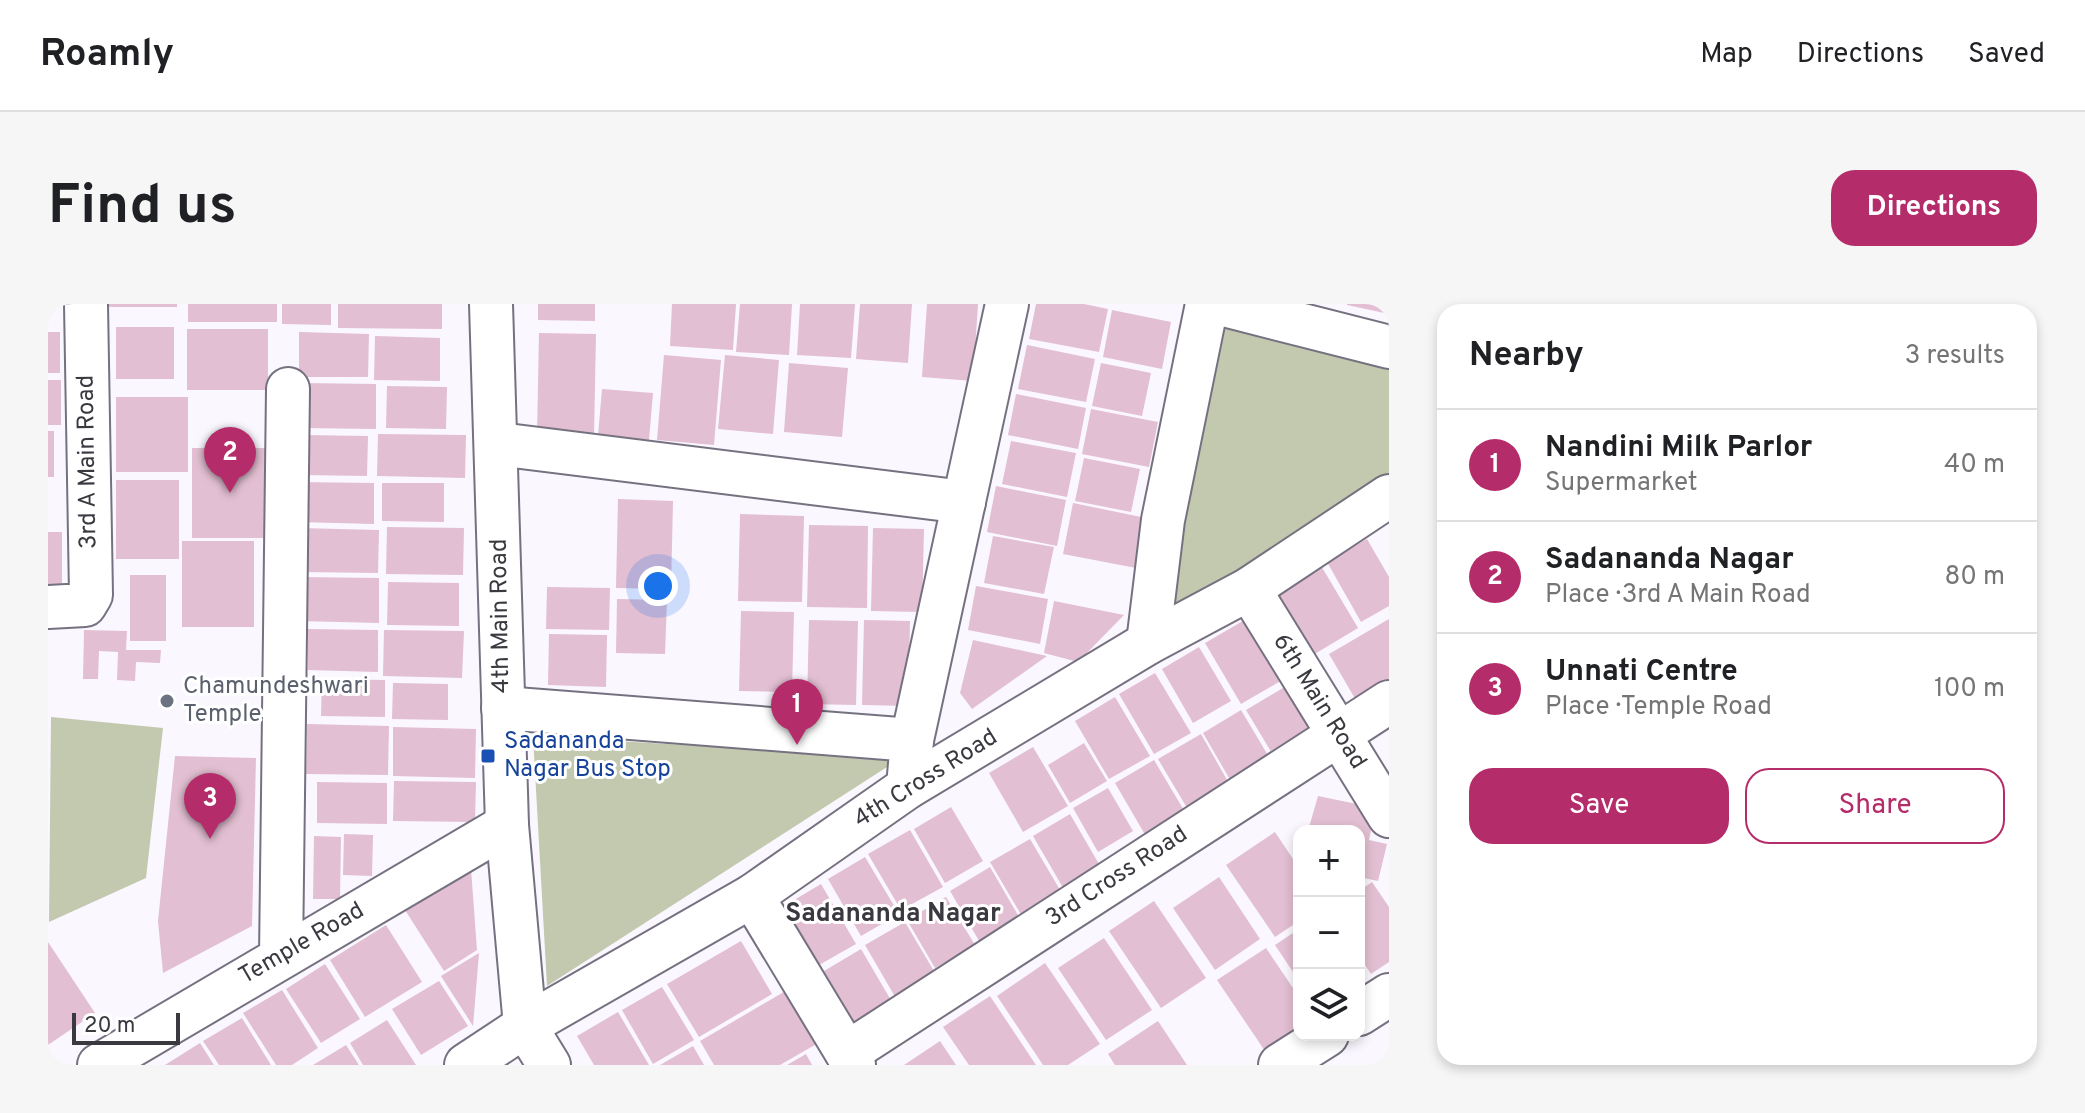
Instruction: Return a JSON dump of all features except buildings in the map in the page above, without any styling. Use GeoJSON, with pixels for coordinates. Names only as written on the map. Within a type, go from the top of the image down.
{"type":"FeatureCollection","features":[{"type":"Feature","properties":{"kind":"street","name":"3rd A Main Road"},"geometry":{"type":"LineString","coordinates":[[60,607],[85,605],[91,595],[86,304]]}},
{"type":"Feature","properties":{"kind":"street","name":"4th Main Road"},"geometry":{"type":"LineString","coordinates":[[491,304],[498,444],[507,825],[525,1026],[549,1065]]}},
{"type":"Feature","properties":{"kind":"street"},"geometry":{"type":"LineString","coordinates":[[908,787],[912,740],[1007,304]]}},
{"type":"Feature","properties":{"kind":"street"},"geometry":{"type":"LineString","coordinates":[[1148,643],[1163,520],[1207,304]]}},
{"type":"Feature","properties":{"kind":"street"},"geometry":{"type":"LineString","coordinates":[[1220,304],[1389,347]]}},
{"type":"Feature","properties":{"kind":"street"},"geometry":{"type":"LineString","coordinates":[[281,957],[288,389]]}},
{"type":"Feature","properties":{"kind":"street"},"geometry":{"type":"LineString","coordinates":[[498,444],[964,502]]}},
{"type":"Feature","properties":{"kind":"street","name":"4th Cross Road"},"geometry":{"type":"LineString","coordinates":[[466,1065],[525,1026],[752,896],[908,787],[1148,643],[1249,589],[1389,496]]}},
{"type":"Feature","properties":{"kind":"street","name":"6th Main Road"},"geometry":{"type":"LineString","coordinates":[[1249,589],[1389,816]]}},
{"type":"Feature","properties":{"kind":"street","name":"3rd Cross Road"},"geometry":{"type":"LineString","coordinates":[[850,1059],[1389,702]]}},
{"type":"Feature","properties":{"kind":"street"},"geometry":{"type":"LineString","coordinates":[[503,708],[912,740]]}},
{"type":"Feature","properties":{"kind":"street","name":"Temple Road"},"geometry":{"type":"LineString","coordinates":[[99,1065],[507,825]]}},
{"type":"Feature","properties":{"kind":"street"},"geometry":{"type":"LineString","coordinates":[[752,896],[850,1059]]}},
{"type":"Feature","properties":{"kind":"street"},"geometry":{"type":"LineString","coordinates":[[1365,1010],[1389,995]]}},
{"type":"Feature","properties":{"kind":"street"},"geometry":{"type":"LineString","coordinates":[[1280,1065],[1318,1041]]}},
{"type":"Feature","properties":{"kind":"green space"},"geometry":{"type":"Polygon","coordinates":[[[1221,319],[1389,361],[1389,476],[1166,614],[1221,319]]]}},
{"type":"Feature","properties":{"kind":"green space"},"geometry":{"type":"Polygon","coordinates":[[[51,717],[163,728],[146,878],[49,922],[51,717]]]}},
{"type":"Feature","properties":{"kind":"green space"},"geometry":{"type":"Polygon","coordinates":[[[533,736],[901,758],[547,986],[533,736]]]}},
{"type":"Feature","properties":{"kind":"place","name":"Sadananda Nagar"},"geometry":{"type":"Point","coordinates":[230,493]}},
{"type":"Feature","properties":{"kind":"place","name":"Chamundeshwari Temple"},"geometry":{"type":"Point","coordinates":[167,701]}},
{"type":"Feature","properties":{"kind":"place","name":"Nandini Milk Parlor"},"geometry":{"type":"Point","coordinates":[797,745]}},
{"type":"Feature","properties":{"kind":"place","name":"Sadananda Nagar Bus Stop"},"geometry":{"type":"Point","coordinates":[488,756]}},
{"type":"Feature","properties":{"kind":"place","name":"Unnati Centre"},"geometry":{"type":"Point","coordinates":[210,839]}},
{"type":"Feature","properties":{"kind":"district","name":"Sadananda Nagar"},"geometry":{"type":"Point","coordinates":[893,914]}}]}
